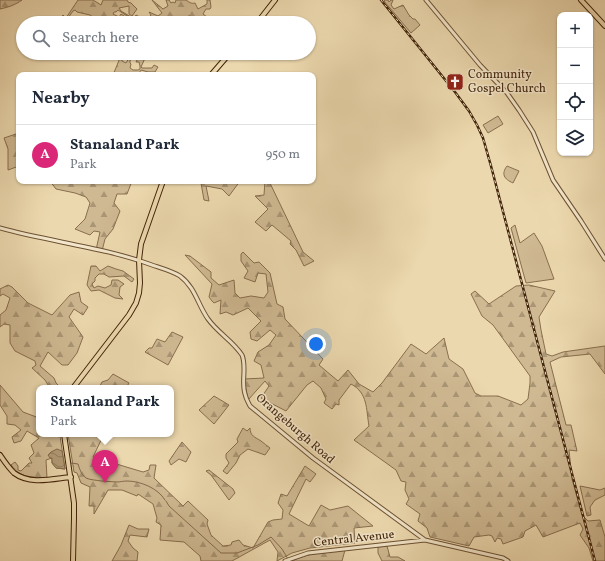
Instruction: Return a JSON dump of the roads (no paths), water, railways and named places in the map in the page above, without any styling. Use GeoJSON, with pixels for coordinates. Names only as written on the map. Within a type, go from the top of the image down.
{"type":"FeatureCollection","features":[{"type":"Feature","properties":{"kind":"main road"},"geometry":{"type":"LineString","coordinates":[[262,16],[275,0]]}},
{"type":"Feature","properties":{"kind":"main road"},"geometry":{"type":"LineString","coordinates":[[581,0],[605,26]]}},
{"type":"Feature","properties":{"kind":"main road"},"geometry":{"type":"LineString","coordinates":[[214,72],[224,60]]}},
{"type":"Feature","properties":{"kind":"main road"},"geometry":{"type":"LineString","coordinates":[[75,385],[125,321],[133,308],[139,288],[139,260],[142,241],[162,184]]}},
{"type":"Feature","properties":{"kind":"main road"},"geometry":{"type":"LineString","coordinates":[[65,437],[73,492],[73,561]]}},
{"type":"Feature","properties":{"kind":"main road"},"geometry":{"type":"LineString","coordinates":[[0,455],[14,472],[26,479],[34,481],[70,477]]}},
{"type":"Feature","properties":{"kind":"street"},"geometry":{"type":"LineString","coordinates":[[426,0],[480,65],[513,101],[533,132],[553,180],[604,255],[605,259]]}},
{"type":"Feature","properties":{"kind":"street","name":"Orangeburgh Road"},"geometry":{"type":"LineString","coordinates":[[0,228],[139,260],[182,278],[196,295],[210,322],[240,352],[243,357],[244,392],[250,406],[313,458],[425,540]]}},
{"type":"Feature","properties":{"kind":"street"},"geometry":{"type":"LineString","coordinates":[[425,540],[503,558],[508,561]]}},
{"type":"Feature","properties":{"kind":"street","name":"Central Avenue"},"geometry":{"type":"LineString","coordinates":[[287,560],[308,553],[425,540]]}},
{"type":"Feature","properties":{"kind":"water"},"geometry":{"type":"Polygon","coordinates":[[[57,449],[62,451],[65,469],[56,468],[52,463],[52,458],[48,455],[57,449]]]}},
{"type":"Feature","properties":{"kind":"waterway"},"geometry":{"type":"LineString","coordinates":[[71,463],[78,464],[80,470],[88,479],[117,482],[137,482],[158,492],[165,500]]}},
{"type":"Feature","properties":{"kind":"waterway"},"geometry":{"type":"LineString","coordinates":[[166,501],[169,506],[221,553],[237,553],[258,545],[271,537],[282,549],[288,559]]}},
{"type":"Feature","properties":{"kind":"railway"},"geometry":{"type":"LineString","coordinates":[[381,0],[455,92],[469,111],[483,138],[595,561]]}},
{"type":"Feature","properties":{"kind":"place","name":"Community Gospel Church"},"geometry":{"type":"Point","coordinates":[455,82]}},
{"type":"Feature","properties":{"kind":"place","name":"Stanaland Park"},"geometry":{"type":"Point","coordinates":[105,483]}}]}
